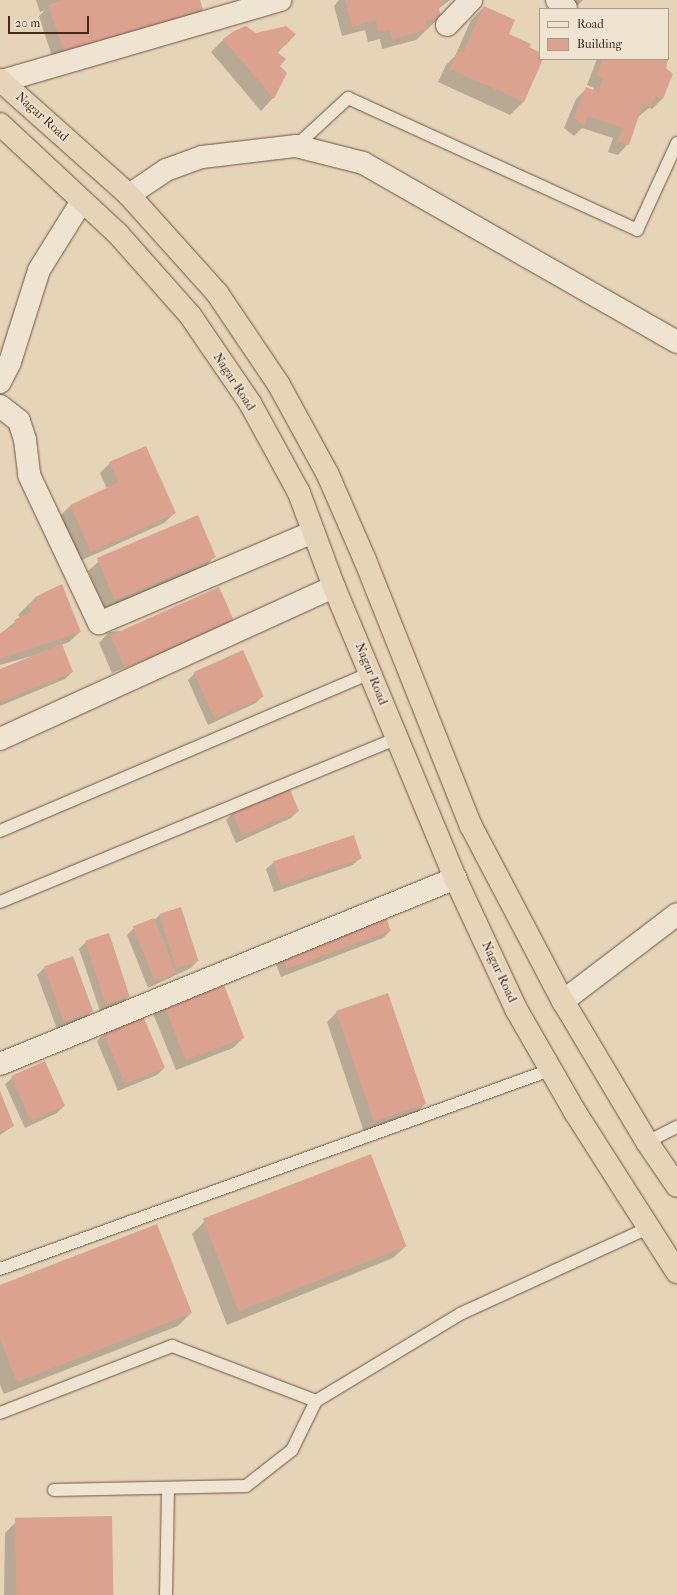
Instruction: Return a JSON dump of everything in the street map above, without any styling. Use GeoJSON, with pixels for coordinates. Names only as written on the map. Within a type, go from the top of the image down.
{"type":"FeatureCollection","features":[{"type":"Feature","properties":{"kind":"highway","name":"Nagar Road"},"geometry":{"type":"LineString","coordinates":[[1,80],[129,195],[217,293],[279,385],[328,475],[365,560],[471,826],[563,1001],[647,1142],[676,1184]]}},
{"type":"Feature","properties":{"kind":"highway","name":"Nagar Road"},"geometry":{"type":"LineString","coordinates":[[0,124],[118,234],[190,315],[250,403],[299,494],[334,587],[455,878],[516,1008],[550,1070],[677,1272]]}},
{"type":"Feature","properties":{"kind":"street"},"geometry":{"type":"LineString","coordinates":[[1,80],[280,0]]}},
{"type":"Feature","properties":{"kind":"street"},"geometry":{"type":"LineString","coordinates":[[447,25],[471,0]]}},
{"type":"Feature","properties":{"kind":"street"},"geometry":{"type":"LineString","coordinates":[[129,195],[166,170],[202,156],[296,146],[363,163],[677,342]]}},
{"type":"Feature","properties":{"kind":"street"},"geometry":{"type":"LineString","coordinates":[[0,382],[10,362],[39,270],[82,201]]}},
{"type":"Feature","properties":{"kind":"street"},"geometry":{"type":"LineString","coordinates":[[0,406],[19,421],[25,440],[29,475],[99,623],[313,532]]}},
{"type":"Feature","properties":{"kind":"street"},"geometry":{"type":"LineString","coordinates":[[0,739],[334,587]]}},
{"type":"Feature","properties":{"kind":"street"},"geometry":{"type":"LineString","coordinates":[[0,1064],[455,878]]}},
{"type":"Feature","properties":{"kind":"street"},"geometry":{"type":"LineString","coordinates":[[563,1001],[677,914]]}},
{"type":"Feature","properties":{"kind":"lane"},"geometry":{"type":"LineString","coordinates":[[296,146],[348,98],[637,230],[677,143]]}},
{"type":"Feature","properties":{"kind":"lane"},"geometry":{"type":"LineString","coordinates":[[0,831],[370,673]]}},
{"type":"Feature","properties":{"kind":"lane"},"geometry":{"type":"LineString","coordinates":[[0,902],[397,738]]}},
{"type":"Feature","properties":{"kind":"lane"},"geometry":{"type":"LineString","coordinates":[[0,1269],[550,1070]]}},
{"type":"Feature","properties":{"kind":"lane"},"geometry":{"type":"LineString","coordinates":[[647,1142],[677,1127]]}},
{"type":"Feature","properties":{"kind":"lane"},"geometry":{"type":"LineString","coordinates":[[54,1490],[246,1486],[292,1450],[316,1401],[460,1314],[648,1228]]}},
{"type":"Feature","properties":{"kind":"lane"},"geometry":{"type":"LineString","coordinates":[[0,1413],[172,1346],[316,1401]]}},
{"type":"Feature","properties":{"kind":"lane"},"geometry":{"type":"LineString","coordinates":[[166,1595],[168,1488]]}},
{"type":"Feature","properties":{"kind":"building"},"geometry":{"type":"Polygon","coordinates":[[[63,0],[200,0],[203,10],[66,57],[48,5],[63,0]]]}},
{"type":"Feature","properties":{"kind":"building"},"geometry":{"type":"Polygon","coordinates":[[[345,0],[445,0],[439,8],[441,17],[425,21],[427,30],[392,39],[390,30],[378,32],[376,20],[352,27],[345,0]]]}},
{"type":"Feature","properties":{"kind":"building"},"geometry":{"type":"Polygon","coordinates":[[[484,6],[515,20],[509,34],[531,44],[529,48],[539,52],[539,60],[543,60],[524,102],[450,69],[458,51],[463,53],[484,6]]]}},
{"type":"Feature","properties":{"kind":"building"},"geometry":{"type":"Polygon","coordinates":[[[246,26],[256,33],[286,26],[296,34],[286,45],[276,51],[286,59],[280,66],[287,73],[274,99],[223,39],[234,31],[246,26]]]}},
{"type":"Feature","properties":{"kind":"building"},"geometry":{"type":"Polygon","coordinates":[[[603,60],[668,60],[666,68],[673,74],[663,99],[655,96],[650,108],[643,104],[629,145],[618,141],[623,128],[587,116],[585,127],[574,118],[586,87],[598,92],[604,78],[596,75],[603,60]]]}},
{"type":"Feature","properties":{"kind":"building"},"geometry":{"type":"Polygon","coordinates":[[[146,446],[176,513],[91,552],[70,505],[119,482],[109,462],[146,446]]]}},
{"type":"Feature","properties":{"kind":"building"},"geometry":{"type":"Polygon","coordinates":[[[198,515],[216,557],[115,600],[97,558],[198,515]]]}},
{"type":"Feature","properties":{"kind":"building"},"geometry":{"type":"Polygon","coordinates":[[[62,584],[81,632],[0,659],[0,633],[16,626],[14,620],[31,612],[28,604],[36,600],[35,597],[62,584]]]}},
{"type":"Feature","properties":{"kind":"building"},"geometry":{"type":"Polygon","coordinates":[[[219,587],[234,620],[125,668],[110,635],[219,587]]]}},
{"type":"Feature","properties":{"kind":"building"},"geometry":{"type":"Polygon","coordinates":[[[62,644],[73,672],[0,702],[0,669],[62,644]]]}},
{"type":"Feature","properties":{"kind":"building"},"geometry":{"type":"Polygon","coordinates":[[[243,650],[264,697],[214,719],[194,672],[243,650]]]}},
{"type":"Feature","properties":{"kind":"building"},"geometry":{"type":"Polygon","coordinates":[[[289,787],[299,811],[242,835],[232,811],[289,787]]]}},
{"type":"Feature","properties":{"kind":"building"},"geometry":{"type":"Polygon","coordinates":[[[354,835],[362,859],[281,885],[273,861],[354,835]]]}},
{"type":"Feature","properties":{"kind":"building"},"geometry":{"type":"Polygon","coordinates":[[[181,907],[199,961],[177,968],[159,914],[181,907]]]}},
{"type":"Feature","properties":{"kind":"building"},"geometry":{"type":"Polygon","coordinates":[[[384,912],[391,931],[287,969],[280,950],[384,912]]]}},
{"type":"Feature","properties":{"kind":"building"},"geometry":{"type":"Polygon","coordinates":[[[154,918],[176,973],[155,981],[133,927],[154,918]]]}},
{"type":"Feature","properties":{"kind":"building"},"geometry":{"type":"Polygon","coordinates":[[[109,933],[130,997],[106,1004],[85,941],[109,933]]]}},
{"type":"Feature","properties":{"kind":"building"},"geometry":{"type":"Polygon","coordinates":[[[73,956],[93,1011],[64,1022],[44,967],[73,956]]]}},
{"type":"Feature","properties":{"kind":"building"},"geometry":{"type":"Polygon","coordinates":[[[221,977],[244,1038],[185,1060],[162,1000],[221,977]]]}},
{"type":"Feature","properties":{"kind":"building"},"geometry":{"type":"Polygon","coordinates":[[[388,993],[426,1104],[374,1122],[336,1011],[388,993]]]}},
{"type":"Feature","properties":{"kind":"building"},"geometry":{"type":"Polygon","coordinates":[[[143,1016],[165,1068],[125,1084],[103,1033],[143,1016]]]}},
{"type":"Feature","properties":{"kind":"building"},"geometry":{"type":"Polygon","coordinates":[[[45,1061],[65,1106],[31,1121],[11,1076],[45,1061]]]}},
{"type":"Feature","properties":{"kind":"building"},"geometry":{"type":"Polygon","coordinates":[[[0,1091],[14,1126],[0,1132],[0,1091]]]}},
{"type":"Feature","properties":{"kind":"building"},"geometry":{"type":"Polygon","coordinates":[[[371,1154],[406,1246],[238,1311],[203,1219],[371,1154]]]}},
{"type":"Feature","properties":{"kind":"building"},"geometry":{"type":"Polygon","coordinates":[[[157,1224],[192,1313],[17,1382],[0,1339],[0,1285],[157,1224]]]}},
{"type":"Feature","properties":{"kind":"building"},"geometry":{"type":"Polygon","coordinates":[[[112,1516],[113,1595],[16,1595],[15,1518],[112,1516]]]}}]}
